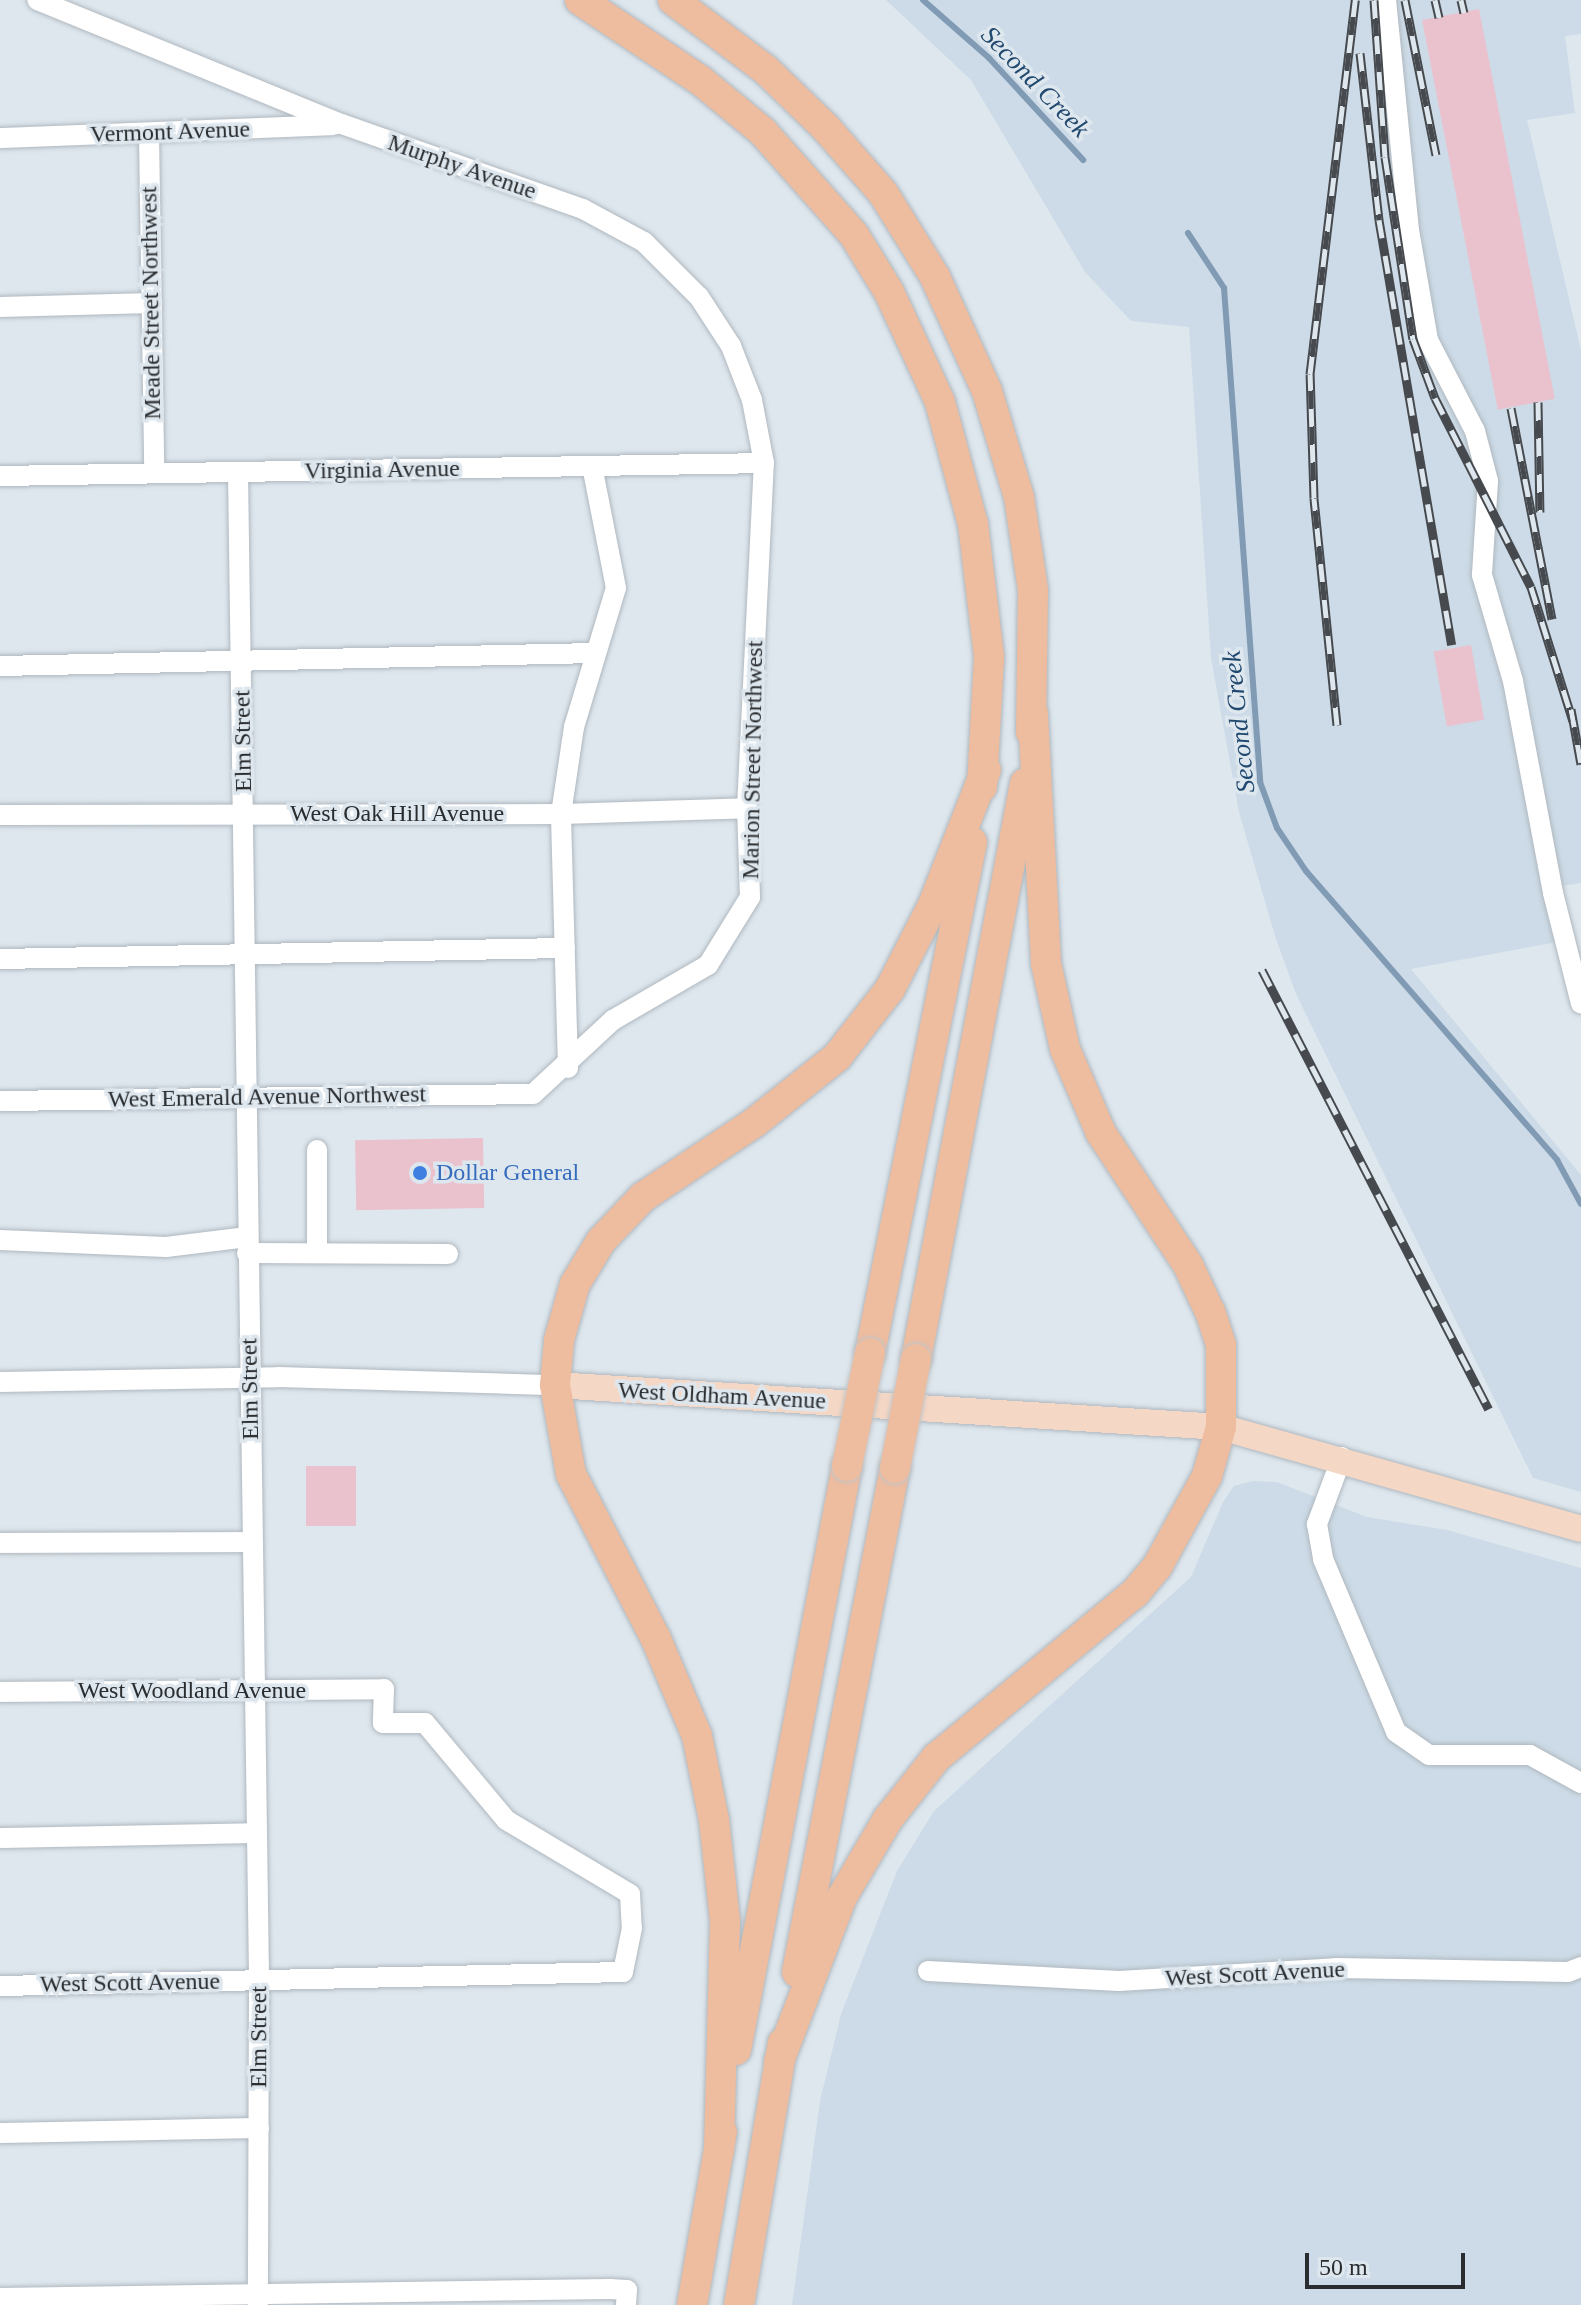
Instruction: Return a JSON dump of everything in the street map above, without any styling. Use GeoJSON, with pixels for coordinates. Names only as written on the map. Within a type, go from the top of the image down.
{"type":"FeatureCollection","features":[{"type":"Feature","properties":{"kind":"highway"},"geometry":{"type":"LineString","coordinates":[[580,0],[700,80],[763,132],[854,235],[889,292],[940,402],[973,524],[989,657],[986,770],[847,1466],[692,2305]]}},
{"type":"Feature","properties":{"kind":"highway"},"geometry":{"type":"LineString","coordinates":[[673,0],[766,70],[826,128],[883,193],[935,277],[987,391],[1019,497],[1033,590],[1033,712],[1046,963],[1065,1049],[1101,1133],[1188,1265],[1210,1312],[1221,1345],[1221,1427],[1207,1476],[1157,1567],[1135,1593],[936,1758],[888,1819],[842,1897],[779,2061]]}},
{"type":"Feature","properties":{"kind":"highway"},"geometry":{"type":"LineString","coordinates":[[739,2305],[779,2061],[1019,837],[1033,712]]}},
{"type":"Feature","properties":{"kind":"highway"},"geometry":{"type":"LineString","coordinates":[[719,2150],[725,1921],[700,1750],[656,1639],[571,1474],[555,1385],[559,1340],[575,1284],[601,1241],[643,1197],[754,1123],[837,1057],[890,989],[933,905],[986,770]]}},
{"type":"Feature","properties":{"kind":"main road","name":"West Oldham Avenue"},"geometry":{"type":"LineString","coordinates":[[555,1385],[1221,1427],[1342,1457],[1581,1529]]}},
{"type":"Feature","properties":{"kind":"street","name":"Murphy Avenue"},"geometry":{"type":"LineString","coordinates":[[37,0],[341,124],[583,209],[644,242],[699,297],[731,346],[752,400],[764,463]]}},
{"type":"Feature","properties":{"kind":"street"},"geometry":{"type":"LineString","coordinates":[[1386,0],[1407,216],[1428,340],[1475,431],[1488,481],[1482,575],[1513,681],[1581,1004]]}},
{"type":"Feature","properties":{"kind":"street","name":"Vermont Avenue"},"geometry":{"type":"LineString","coordinates":[[0,138],[149,135],[341,124]]}},
{"type":"Feature","properties":{"kind":"street","name":"Meade Street Northwest"},"geometry":{"type":"LineString","coordinates":[[149,135],[154,470]]}},
{"type":"Feature","properties":{"kind":"street"},"geometry":{"type":"LineString","coordinates":[[0,307],[152,303]]}},
{"type":"Feature","properties":{"kind":"street","name":"Virginia Avenue"},"geometry":{"type":"LineString","coordinates":[[0,476],[154,470],[238,472],[764,463]]}},
{"type":"Feature","properties":{"kind":"street","name":"Marion Street Northwest"},"geometry":{"type":"LineString","coordinates":[[533,1094],[568,1068],[613,1020],[708,965],[733,930],[750,897],[747,808],[764,463]]}},
{"type":"Feature","properties":{"kind":"street"},"geometry":{"type":"LineString","coordinates":[[568,1068],[561,814],[594,653],[616,588],[592,466]]}},
{"type":"Feature","properties":{"kind":"street","name":"Elm Street"},"geometry":{"type":"LineString","coordinates":[[238,472],[244,815],[244,1096],[259,1981],[258,2302]]}},
{"type":"Feature","properties":{"kind":"street"},"geometry":{"type":"LineString","coordinates":[[0,666],[241,658],[594,653]]}},
{"type":"Feature","properties":{"kind":"street","name":"West Oak Hill Avenue"},"geometry":{"type":"LineString","coordinates":[[0,815],[561,814],[747,808]]}},
{"type":"Feature","properties":{"kind":"street"},"geometry":{"type":"LineString","coordinates":[[0,959],[565,948]]}},
{"type":"Feature","properties":{"kind":"street","name":"West Emerald Avenue Northwest"},"geometry":{"type":"LineString","coordinates":[[0,1101],[533,1094]]}},
{"type":"Feature","properties":{"kind":"street"},"geometry":{"type":"LineString","coordinates":[[317,1150],[317,1253]]}},
{"type":"Feature","properties":{"kind":"street"},"geometry":{"type":"LineString","coordinates":[[0,1240],[166,1247],[247,1245],[317,1253],[448,1254]]}},
{"type":"Feature","properties":{"kind":"street","name":"West Oldham Avenue"},"geometry":{"type":"LineString","coordinates":[[0,1382],[250,1377],[555,1385]]}},
{"type":"Feature","properties":{"kind":"street"},"geometry":{"type":"LineString","coordinates":[[1342,1457],[1317,1524],[1323,1559],[1396,1732],[1429,1755],[1530,1755],[1581,1783]]}},
{"type":"Feature","properties":{"kind":"street"},"geometry":{"type":"LineString","coordinates":[[0,1543],[253,1542]]}},
{"type":"Feature","properties":{"kind":"street","name":"West Woodland Avenue"},"geometry":{"type":"LineString","coordinates":[[0,1692],[384,1689],[383,1723],[425,1723],[506,1820],[630,1894],[632,1928],[623,1972]]}},
{"type":"Feature","properties":{"kind":"street"},"geometry":{"type":"LineString","coordinates":[[0,1838],[257,1833]]}},
{"type":"Feature","properties":{"kind":"street","name":"West Scott Avenue"},"geometry":{"type":"LineString","coordinates":[[928,1971],[1119,1981],[1336,1968],[1568,1972],[1581,1967]]}},
{"type":"Feature","properties":{"kind":"street","name":"West Scott Avenue"},"geometry":{"type":"LineString","coordinates":[[0,1986],[623,1972]]}},
{"type":"Feature","properties":{"kind":"street"},"geometry":{"type":"LineString","coordinates":[[0,2133],[259,2128]]}},
{"type":"Feature","properties":{"kind":"street"},"geometry":{"type":"LineString","coordinates":[[0,2298],[258,2302],[610,2289],[627,2290],[626,2303]]}},
{"type":"Feature","properties":{"kind":"shaded area"},"geometry":{"type":"Polygon","coordinates":[[[886,0],[1581,0],[1581,34],[1565,36],[1575,113],[1527,120],[1581,350],[1581,883],[1542,889],[1557,942],[1411,969],[1581,1175],[1581,1492],[1533,1478],[1296,994],[1275,936],[1239,812],[1211,658],[1189,327],[1131,321],[1085,272],[971,80],[886,0]]]}},
{"type":"Feature","properties":{"kind":"shaded area"},"geometry":{"type":"Polygon","coordinates":[[[1253,1481],[1277,1482],[1367,1517],[1447,1530],[1581,1568],[1581,2305],[792,2305],[820,2101],[841,2014],[897,1871],[934,1811],[1191,1577],[1223,1502],[1234,1486],[1253,1481]]]}},
{"type":"Feature","properties":{"kind":"building"},"geometry":{"type":"Polygon","coordinates":[[[1479,9],[1555,399],[1498,410],[1422,20],[1479,9]]]}},
{"type":"Feature","properties":{"kind":"building"},"geometry":{"type":"Polygon","coordinates":[[[1471,645],[1484,720],[1447,726],[1434,652],[1471,645]]]}},
{"type":"Feature","properties":{"kind":"building","name":"Dollar General"},"geometry":{"type":"Polygon","coordinates":[[[483,1138],[484,1208],[356,1210],[355,1140],[483,1138]]]}},
{"type":"Feature","properties":{"kind":"building"},"geometry":{"type":"Polygon","coordinates":[[[306,1466],[356,1466],[356,1526],[306,1526],[306,1466]]]}},
{"type":"Feature","properties":{"kind":"waterway","name":"Second Creek"},"geometry":{"type":"LineString","coordinates":[[923,0],[989,58],[1083,160]]}},
{"type":"Feature","properties":{"kind":"waterway","name":"Second Creek"},"geometry":{"type":"LineString","coordinates":[[1188,233],[1224,288],[1260,782],[1277,828],[1306,871],[1557,1160],[1581,1204]]}},
{"type":"Feature","properties":{"kind":"railway"},"geometry":{"type":"LineString","coordinates":[[1337,725],[1314,498],[1310,374],[1355,0]]}},
{"type":"Feature","properties":{"kind":"railway"},"geometry":{"type":"LineString","coordinates":[[1374,0],[1385,157],[1413,339],[1435,398],[1531,587],[1573,721]]}},
{"type":"Feature","properties":{"kind":"railway"},"geometry":{"type":"LineString","coordinates":[[1405,0],[1436,155]]}},
{"type":"Feature","properties":{"kind":"railway"},"geometry":{"type":"LineString","coordinates":[[1435,0],[1439,18]]}},
{"type":"Feature","properties":{"kind":"railway"},"geometry":{"type":"LineString","coordinates":[[1461,0],[1464,13]]}},
{"type":"Feature","properties":{"kind":"railway"},"geometry":{"type":"LineString","coordinates":[[1360,53],[1379,220],[1452,645]]}},
{"type":"Feature","properties":{"kind":"railway"},"geometry":{"type":"LineString","coordinates":[[1538,402],[1540,512]]}},
{"type":"Feature","properties":{"kind":"railway"},"geometry":{"type":"LineString","coordinates":[[1511,408],[1552,619]]}},
{"type":"Feature","properties":{"kind":"railway"},"geometry":{"type":"LineString","coordinates":[[1571,709],[1581,764]]}},
{"type":"Feature","properties":{"kind":"railway"},"geometry":{"type":"LineString","coordinates":[[1262,970],[1489,1409]]}},
{"type":"Feature","properties":{"kind":"place","name":"Dollar General"},"geometry":{"type":"Point","coordinates":[420,1173]}}]}
